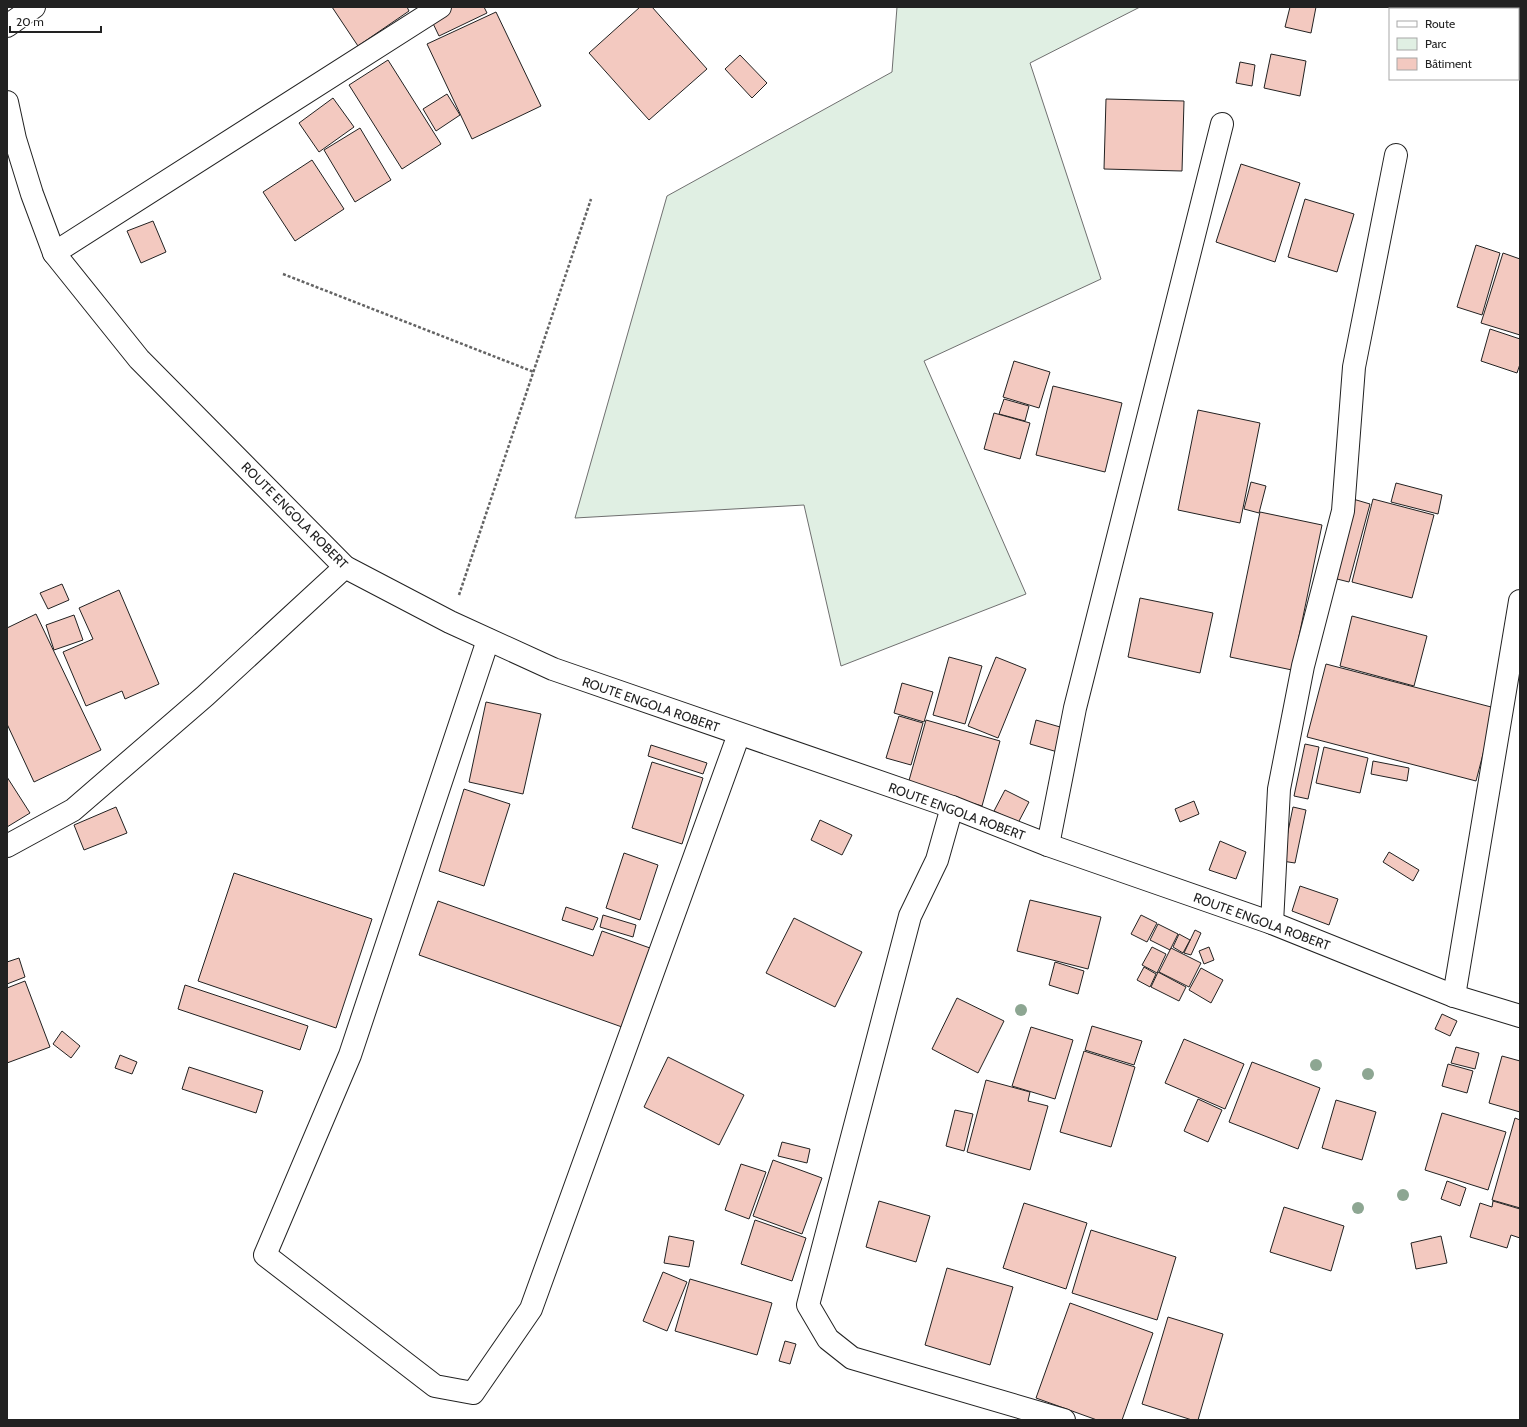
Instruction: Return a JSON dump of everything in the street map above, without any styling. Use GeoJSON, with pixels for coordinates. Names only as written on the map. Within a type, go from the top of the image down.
{"type":"FeatureCollection","features":[{"type":"Feature","properties":{"kind":"street"},"geometry":{"type":"LineString","coordinates":[[7,26],[34,7]]}},
{"type":"Feature","properties":{"kind":"street"},"geometry":{"type":"LineString","coordinates":[[54,254],[440,7]]}},
{"type":"Feature","properties":{"kind":"street","name":"ROUTE ENGOLA ROBERT"},"geometry":{"type":"LineString","coordinates":[[7,102],[15,139],[32,194],[54,254],[138,359],[345,567],[450,622],[553,669],[952,807],[1048,845],[1272,923],[1454,996],[1520,1016]]}},
{"type":"Feature","properties":{"kind":"street"},"geometry":{"type":"LineString","coordinates":[[1048,845],[1075,708],[1222,124]]}},
{"type":"Feature","properties":{"kind":"street"},"geometry":{"type":"LineString","coordinates":[[1272,923],[1279,789],[1303,666],[1343,511],[1354,367],[1396,154]]}},
{"type":"Feature","properties":{"kind":"street"},"geometry":{"type":"LineString","coordinates":[[7,846],[73,810],[205,696],[345,567]]}},
{"type":"Feature","properties":{"kind":"street"},"geometry":{"type":"LineString","coordinates":[[1454,996],[1520,601]]}},
{"type":"Feature","properties":{"kind":"street"},"geometry":{"type":"LineString","coordinates":[[488,640],[350,1055],[265,1256],[435,1386],[473,1393],[531,1309],[739,734]]}},
{"type":"Feature","properties":{"kind":"street"},"geometry":{"type":"LineString","coordinates":[[952,807],[937,860],[910,916],[808,1305],[828,1339],[852,1358],[1064,1420]]}},
{"type":"Feature","properties":{"kind":"path"},"geometry":{"type":"LineString","coordinates":[[450,622],[591,200]]}},
{"type":"Feature","properties":{"kind":"path"},"geometry":{"type":"LineString","coordinates":[[283,274],[534,372]]}},
{"type":"Feature","properties":{"kind":"green space"},"geometry":{"type":"Polygon","coordinates":[[[897,7],[1140,7],[1030,63],[1101,279],[924,361],[1026,594],[841,666],[804,505],[575,518],[667,196],[892,72],[897,7]]]}},
{"type":"Feature","properties":{"kind":"building"},"geometry":{"type":"Polygon","coordinates":[[[332,7],[407,7],[409,11],[358,46],[332,7]]]}},
{"type":"Feature","properties":{"kind":"building"},"geometry":{"type":"Polygon","coordinates":[[[446,7],[484,7],[487,13],[439,36],[429,15],[446,7]]]}},
{"type":"Feature","properties":{"kind":"building"},"geometry":{"type":"Polygon","coordinates":[[[640,7],[652,7],[707,69],[649,120],[589,53],[640,7]]]}},
{"type":"Feature","properties":{"kind":"building"},"geometry":{"type":"Polygon","coordinates":[[[1290,7],[1316,7],[1311,33],[1285,27],[1290,7]]]}},
{"type":"Feature","properties":{"kind":"building"},"geometry":{"type":"Polygon","coordinates":[[[496,12],[541,106],[472,139],[427,44],[496,12]]]}},
{"type":"Feature","properties":{"kind":"building"},"geometry":{"type":"Polygon","coordinates":[[[1271,54],[1306,61],[1300,96],[1264,88],[1271,54]]]}},
{"type":"Feature","properties":{"kind":"building"},"geometry":{"type":"Polygon","coordinates":[[[740,55],[767,83],[752,98],[725,69],[740,55]]]}},
{"type":"Feature","properties":{"kind":"building"},"geometry":{"type":"Polygon","coordinates":[[[388,60],[441,144],[402,169],[349,85],[388,60]]]}},
{"type":"Feature","properties":{"kind":"building"},"geometry":{"type":"Polygon","coordinates":[[[1240,62],[1255,65],[1252,86],[1236,83],[1240,62]]]}},
{"type":"Feature","properties":{"kind":"building"},"geometry":{"type":"Polygon","coordinates":[[[447,94],[460,115],[436,131],[423,109],[447,94]]]}},
{"type":"Feature","properties":{"kind":"building"},"geometry":{"type":"Polygon","coordinates":[[[333,98],[354,127],[319,152],[299,123],[333,98]]]}},
{"type":"Feature","properties":{"kind":"building"},"geometry":{"type":"Polygon","coordinates":[[[1106,99],[1184,101],[1182,171],[1104,169],[1106,99]]]}},
{"type":"Feature","properties":{"kind":"building"},"geometry":{"type":"Polygon","coordinates":[[[360,128],[391,180],[355,202],[324,150],[360,128]]]}},
{"type":"Feature","properties":{"kind":"building"},"geometry":{"type":"Polygon","coordinates":[[[312,160],[344,209],[295,241],[263,192],[312,160]]]}},
{"type":"Feature","properties":{"kind":"building"},"geometry":{"type":"Polygon","coordinates":[[[1241,164],[1300,183],[1275,262],[1216,242],[1241,164]]]}},
{"type":"Feature","properties":{"kind":"building"},"geometry":{"type":"Polygon","coordinates":[[[1305,199],[1354,214],[1337,272],[1288,257],[1305,199]]]}},
{"type":"Feature","properties":{"kind":"building"},"geometry":{"type":"Polygon","coordinates":[[[153,221],[166,252],[141,263],[127,231],[153,221]]]}},
{"type":"Feature","properties":{"kind":"building"},"geometry":{"type":"Polygon","coordinates":[[[1476,245],[1500,253],[1482,315],[1457,307],[1476,245]]]}},
{"type":"Feature","properties":{"kind":"building"},"geometry":{"type":"Polygon","coordinates":[[[1503,253],[1520,259],[1520,335],[1481,323],[1503,253]]]}},
{"type":"Feature","properties":{"kind":"building"},"geometry":{"type":"Polygon","coordinates":[[[1490,329],[1520,339],[1520,364],[1517,373],[1481,361],[1490,329]]]}},
{"type":"Feature","properties":{"kind":"building"},"geometry":{"type":"Polygon","coordinates":[[[1014,361],[1050,372],[1039,408],[1003,397],[1014,361]]]}},
{"type":"Feature","properties":{"kind":"building"},"geometry":{"type":"Polygon","coordinates":[[[1053,386],[1122,403],[1105,472],[1036,455],[1053,386]]]}},
{"type":"Feature","properties":{"kind":"building"},"geometry":{"type":"Polygon","coordinates":[[[1004,399],[1029,406],[1025,421],[999,414],[1004,399]]]}},
{"type":"Feature","properties":{"kind":"building"},"geometry":{"type":"Polygon","coordinates":[[[1198,410],[1260,423],[1240,523],[1178,510],[1198,410]]]}},
{"type":"Feature","properties":{"kind":"building"},"geometry":{"type":"Polygon","coordinates":[[[994,413],[1030,423],[1020,459],[984,449],[994,413]]]}},
{"type":"Feature","properties":{"kind":"building"},"geometry":{"type":"Polygon","coordinates":[[[1251,482],[1266,486],[1259,513],[1244,509],[1251,482]]]}},
{"type":"Feature","properties":{"kind":"building"},"geometry":{"type":"Polygon","coordinates":[[[1396,483],[1442,495],[1438,514],[1391,502],[1396,483]]]}},
{"type":"Feature","properties":{"kind":"building"},"geometry":{"type":"Polygon","coordinates":[[[1353,499],[1370,504],[1349,582],[1333,578],[1353,499]]]}},
{"type":"Feature","properties":{"kind":"building"},"geometry":{"type":"Polygon","coordinates":[[[1373,499],[1434,515],[1412,598],[1352,582],[1373,499]]]}},
{"type":"Feature","properties":{"kind":"building"},"geometry":{"type":"Polygon","coordinates":[[[1260,512],[1322,525],[1292,670],[1230,657],[1260,512]]]}},
{"type":"Feature","properties":{"kind":"building"},"geometry":{"type":"Polygon","coordinates":[[[62,584],[69,600],[48,609],[40,593],[62,584]]]}},
{"type":"Feature","properties":{"kind":"building"},"geometry":{"type":"Polygon","coordinates":[[[119,590],[159,684],[125,699],[122,691],[86,706],[63,652],[93,639],[79,608],[119,590]]]}},
{"type":"Feature","properties":{"kind":"building"},"geometry":{"type":"Polygon","coordinates":[[[1140,598],[1213,613],[1200,673],[1128,657],[1140,598]]]}},
{"type":"Feature","properties":{"kind":"building"},"geometry":{"type":"Polygon","coordinates":[[[36,614],[101,750],[34,782],[7,724],[7,628],[36,614]]]}},
{"type":"Feature","properties":{"kind":"building"},"geometry":{"type":"Polygon","coordinates":[[[74,615],[83,640],[54,650],[46,625],[74,615]]]}},
{"type":"Feature","properties":{"kind":"building"},"geometry":{"type":"Polygon","coordinates":[[[1352,616],[1427,636],[1414,686],[1340,666],[1352,616]]]}},
{"type":"Feature","properties":{"kind":"building"},"geometry":{"type":"Polygon","coordinates":[[[949,657],[982,666],[965,724],[933,715],[949,657]]]}},
{"type":"Feature","properties":{"kind":"building"},"geometry":{"type":"Polygon","coordinates":[[[996,657],[1026,669],[998,738],[968,726],[996,657]]]}},
{"type":"Feature","properties":{"kind":"building"},"geometry":{"type":"Polygon","coordinates":[[[1326,664],[1495,708],[1476,781],[1307,737],[1326,664]]]}},
{"type":"Feature","properties":{"kind":"building"},"geometry":{"type":"Polygon","coordinates":[[[902,683],[933,692],[924,722],[894,713],[902,683]]]}},
{"type":"Feature","properties":{"kind":"building"},"geometry":{"type":"Polygon","coordinates":[[[486,702],[541,714],[523,794],[469,782],[486,702]]]}},
{"type":"Feature","properties":{"kind":"building"},"geometry":{"type":"Polygon","coordinates":[[[899,716],[923,723],[911,765],[886,758],[899,716]]]}},
{"type":"Feature","properties":{"kind":"building"},"geometry":{"type":"Polygon","coordinates":[[[926,720],[1000,741],[982,806],[908,784],[926,720]]]}},
{"type":"Feature","properties":{"kind":"building"},"geometry":{"type":"Polygon","coordinates":[[[1036,720],[1067,729],[1061,753],[1030,744],[1036,720]]]}},
{"type":"Feature","properties":{"kind":"building"},"geometry":{"type":"Polygon","coordinates":[[[1305,744],[1319,747],[1308,799],[1294,796],[1305,744]]]}},
{"type":"Feature","properties":{"kind":"building"},"geometry":{"type":"Polygon","coordinates":[[[651,745],[707,763],[703,774],[648,756],[651,745]]]}},
{"type":"Feature","properties":{"kind":"building"},"geometry":{"type":"Polygon","coordinates":[[[1324,747],[1368,758],[1360,793],[1316,783],[1324,747]]]}},
{"type":"Feature","properties":{"kind":"building"},"geometry":{"type":"Polygon","coordinates":[[[1373,761],[1409,768],[1407,781],[1371,774],[1373,761]]]}},
{"type":"Feature","properties":{"kind":"building"},"geometry":{"type":"Polygon","coordinates":[[[652,762],[703,778],[682,844],[632,828],[652,762]]]}},
{"type":"Feature","properties":{"kind":"building"},"geometry":{"type":"Polygon","coordinates":[[[7,777],[30,813],[7,827],[7,777]]]}},
{"type":"Feature","properties":{"kind":"building"},"geometry":{"type":"Polygon","coordinates":[[[464,789],[510,804],[484,886],[439,871],[464,789]]]}},
{"type":"Feature","properties":{"kind":"building"},"geometry":{"type":"Polygon","coordinates":[[[1005,790],[1029,802],[1018,823],[994,811],[1005,790]]]}},
{"type":"Feature","properties":{"kind":"building"},"geometry":{"type":"Polygon","coordinates":[[[1194,801],[1199,814],[1180,822],[1175,809],[1194,801]]]}},
{"type":"Feature","properties":{"kind":"building"},"geometry":{"type":"Polygon","coordinates":[[[116,807],[127,833],[84,850],[74,825],[116,807]]]}},
{"type":"Feature","properties":{"kind":"building"},"geometry":{"type":"Polygon","coordinates":[[[1293,807],[1306,810],[1295,863],[1282,861],[1293,807]]]}},
{"type":"Feature","properties":{"kind":"building"},"geometry":{"type":"Polygon","coordinates":[[[820,820],[852,835],[842,855],[811,840],[820,820]]]}},
{"type":"Feature","properties":{"kind":"building"},"geometry":{"type":"Polygon","coordinates":[[[1220,841],[1246,852],[1236,879],[1209,870],[1220,841]]]}},
{"type":"Feature","properties":{"kind":"building"},"geometry":{"type":"Polygon","coordinates":[[[1389,852],[1419,870],[1413,881],[1383,862],[1389,852]]]}},
{"type":"Feature","properties":{"kind":"building"},"geometry":{"type":"Polygon","coordinates":[[[624,853],[658,865],[640,920],[606,908],[624,853]]]}},
{"type":"Feature","properties":{"kind":"building"},"geometry":{"type":"Polygon","coordinates":[[[234,873],[372,919],[336,1028],[198,981],[234,873]]]}},
{"type":"Feature","properties":{"kind":"building"},"geometry":{"type":"Polygon","coordinates":[[[1300,886],[1338,899],[1329,925],[1292,911],[1300,886]]]}},
{"type":"Feature","properties":{"kind":"building"},"geometry":{"type":"Polygon","coordinates":[[[1030,900],[1101,917],[1088,969],[1017,951],[1030,900]]]}},
{"type":"Feature","properties":{"kind":"building"},"geometry":{"type":"Polygon","coordinates":[[[438,901],[593,956],[602,931],[650,948],[622,1027],[419,955],[438,901]]]}},
{"type":"Feature","properties":{"kind":"building"},"geometry":{"type":"Polygon","coordinates":[[[566,907],[598,918],[593,930],[562,920],[566,907]]]}},
{"type":"Feature","properties":{"kind":"building"},"geometry":{"type":"Polygon","coordinates":[[[603,915],[636,925],[633,937],[600,927],[603,915]]]}},
{"type":"Feature","properties":{"kind":"building"},"geometry":{"type":"Polygon","coordinates":[[[1141,915],[1157,923],[1147,942],[1131,934],[1141,915]]]}},
{"type":"Feature","properties":{"kind":"building"},"geometry":{"type":"Polygon","coordinates":[[[794,918],[862,952],[835,1007],[766,973],[794,918]]]}},
{"type":"Feature","properties":{"kind":"building"},"geometry":{"type":"Polygon","coordinates":[[[1158,924],[1178,934],[1170,950],[1150,940],[1158,924]]]}},
{"type":"Feature","properties":{"kind":"building"},"geometry":{"type":"Polygon","coordinates":[[[1195,930],[1201,933],[1191,955],[1184,953],[1195,930]]]}},
{"type":"Feature","properties":{"kind":"building"},"geometry":{"type":"Polygon","coordinates":[[[1179,934],[1190,940],[1183,953],[1173,947],[1179,934]]]}},
{"type":"Feature","properties":{"kind":"building"},"geometry":{"type":"Polygon","coordinates":[[[1152,947],[1166,954],[1157,973],[1142,965],[1152,947]]]}},
{"type":"Feature","properties":{"kind":"building"},"geometry":{"type":"Polygon","coordinates":[[[1209,947],[1214,960],[1204,964],[1199,951],[1209,947]]]}},
{"type":"Feature","properties":{"kind":"building"},"geometry":{"type":"Polygon","coordinates":[[[1171,948],[1201,963],[1189,987],[1159,972],[1171,948]]]}},
{"type":"Feature","properties":{"kind":"building"},"geometry":{"type":"Polygon","coordinates":[[[19,958],[25,977],[7,984],[7,962],[19,958]]]}},
{"type":"Feature","properties":{"kind":"building"},"geometry":{"type":"Polygon","coordinates":[[[1055,962],[1084,971],[1078,994],[1049,985],[1055,962]]]}},
{"type":"Feature","properties":{"kind":"building"},"geometry":{"type":"Polygon","coordinates":[[[1144,967],[1156,974],[1150,987],[1137,980],[1144,967]]]}},
{"type":"Feature","properties":{"kind":"building"},"geometry":{"type":"Polygon","coordinates":[[[1201,968],[1223,980],[1211,1003],[1189,990],[1201,968]]]}},
{"type":"Feature","properties":{"kind":"building"},"geometry":{"type":"Polygon","coordinates":[[[1158,972],[1186,987],[1179,1001],[1151,987],[1158,972]]]}},
{"type":"Feature","properties":{"kind":"building"},"geometry":{"type":"Polygon","coordinates":[[[25,981],[50,1047],[7,1063],[7,988],[25,981]]]}},
{"type":"Feature","properties":{"kind":"building"},"geometry":{"type":"Polygon","coordinates":[[[185,985],[308,1026],[300,1050],[178,1009],[185,985]]]}},
{"type":"Feature","properties":{"kind":"building"},"geometry":{"type":"Polygon","coordinates":[[[957,998],[1004,1021],[978,1073],[932,1049],[957,998]]]}},
{"type":"Feature","properties":{"kind":"building"},"geometry":{"type":"Polygon","coordinates":[[[1442,1014],[1457,1021],[1450,1036],[1435,1029],[1442,1014]]]}},
{"type":"Feature","properties":{"kind":"building"},"geometry":{"type":"Polygon","coordinates":[[[1092,1026],[1142,1041],[1134,1065],[1085,1050],[1092,1026]]]}},
{"type":"Feature","properties":{"kind":"building"},"geometry":{"type":"Polygon","coordinates":[[[1031,1027],[1073,1040],[1055,1099],[1012,1086],[1031,1027]]]}},
{"type":"Feature","properties":{"kind":"building"},"geometry":{"type":"Polygon","coordinates":[[[62,1031],[80,1046],[71,1058],[53,1044],[62,1031]]]}},
{"type":"Feature","properties":{"kind":"building"},"geometry":{"type":"Polygon","coordinates":[[[1184,1039],[1244,1064],[1225,1109],[1165,1083],[1184,1039]]]}},
{"type":"Feature","properties":{"kind":"building"},"geometry":{"type":"Polygon","coordinates":[[[1456,1047],[1479,1053],[1475,1069],[1451,1063],[1456,1047]]]}},
{"type":"Feature","properties":{"kind":"building"},"geometry":{"type":"Polygon","coordinates":[[[1084,1051],[1135,1067],[1111,1147],[1060,1132],[1084,1051]]]}},
{"type":"Feature","properties":{"kind":"building"},"geometry":{"type":"Polygon","coordinates":[[[120,1055],[137,1062],[132,1074],[115,1068],[120,1055]]]}},
{"type":"Feature","properties":{"kind":"building"},"geometry":{"type":"Polygon","coordinates":[[[1502,1056],[1520,1061],[1520,1112],[1489,1103],[1502,1056]]]}},
{"type":"Feature","properties":{"kind":"building"},"geometry":{"type":"Polygon","coordinates":[[[668,1057],[744,1095],[719,1145],[644,1107],[668,1057]]]}},
{"type":"Feature","properties":{"kind":"building"},"geometry":{"type":"Polygon","coordinates":[[[1252,1062],[1320,1088],[1298,1149],[1229,1122],[1252,1062]]]}},
{"type":"Feature","properties":{"kind":"building"},"geometry":{"type":"Polygon","coordinates":[[[1448,1064],[1473,1071],[1467,1093],[1442,1086],[1448,1064]]]}},
{"type":"Feature","properties":{"kind":"building"},"geometry":{"type":"Polygon","coordinates":[[[189,1067],[263,1091],[256,1113],[182,1089],[189,1067]]]}},
{"type":"Feature","properties":{"kind":"building"},"geometry":{"type":"Polygon","coordinates":[[[986,1080],[1030,1092],[1028,1101],[1048,1106],[1030,1170],[967,1152],[986,1080]]]}},
{"type":"Feature","properties":{"kind":"building"},"geometry":{"type":"Polygon","coordinates":[[[1198,1099],[1222,1110],[1208,1142],[1184,1131],[1198,1099]]]}},
{"type":"Feature","properties":{"kind":"building"},"geometry":{"type":"Polygon","coordinates":[[[1336,1100],[1376,1112],[1362,1160],[1322,1148],[1336,1100]]]}},
{"type":"Feature","properties":{"kind":"building"},"geometry":{"type":"Polygon","coordinates":[[[955,1110],[973,1114],[964,1151],[946,1146],[955,1110]]]}},
{"type":"Feature","properties":{"kind":"building"},"geometry":{"type":"Polygon","coordinates":[[[1442,1113],[1506,1132],[1488,1190],[1425,1170],[1442,1113]]]}},
{"type":"Feature","properties":{"kind":"building"},"geometry":{"type":"Polygon","coordinates":[[[1515,1118],[1520,1120],[1520,1208],[1492,1200],[1515,1118]]]}},
{"type":"Feature","properties":{"kind":"building"},"geometry":{"type":"Polygon","coordinates":[[[782,1142],[810,1149],[807,1163],[778,1156],[782,1142]]]}},
{"type":"Feature","properties":{"kind":"building"},"geometry":{"type":"Polygon","coordinates":[[[773,1160],[822,1178],[802,1234],[753,1216],[773,1160]]]}},
{"type":"Feature","properties":{"kind":"building"},"geometry":{"type":"Polygon","coordinates":[[[741,1164],[766,1172],[749,1219],[725,1210],[741,1164]]]}},
{"type":"Feature","properties":{"kind":"building"},"geometry":{"type":"Polygon","coordinates":[[[1447,1181],[1466,1188],[1460,1206],[1441,1199],[1447,1181]]]}},
{"type":"Feature","properties":{"kind":"building"},"geometry":{"type":"Polygon","coordinates":[[[879,1201],[930,1216],[916,1262],[866,1247],[879,1201]]]}},
{"type":"Feature","properties":{"kind":"building"},"geometry":{"type":"Polygon","coordinates":[[[1493,1201],[1520,1209],[1520,1238],[1511,1235],[1507,1248],[1470,1237],[1480,1203],[1492,1207],[1493,1201]]]}},
{"type":"Feature","properties":{"kind":"building"},"geometry":{"type":"Polygon","coordinates":[[[1024,1203],[1087,1223],[1066,1289],[1003,1268],[1024,1203]]]}},
{"type":"Feature","properties":{"kind":"building"},"geometry":{"type":"Polygon","coordinates":[[[1284,1207],[1344,1226],[1331,1271],[1270,1252],[1284,1207]]]}},
{"type":"Feature","properties":{"kind":"building"},"geometry":{"type":"Polygon","coordinates":[[[755,1220],[806,1238],[792,1281],[741,1264],[755,1220]]]}},
{"type":"Feature","properties":{"kind":"building"},"geometry":{"type":"Polygon","coordinates":[[[1091,1230],[1176,1257],[1157,1320],[1072,1293],[1091,1230]]]}},
{"type":"Feature","properties":{"kind":"building"},"geometry":{"type":"Polygon","coordinates":[[[669,1236],[694,1241],[689,1267],[664,1263],[669,1236]]]}},
{"type":"Feature","properties":{"kind":"building"},"geometry":{"type":"Polygon","coordinates":[[[1441,1236],[1447,1263],[1416,1269],[1411,1243],[1441,1236]]]}},
{"type":"Feature","properties":{"kind":"building"},"geometry":{"type":"Polygon","coordinates":[[[947,1268],[1013,1287],[990,1365],[925,1345],[947,1268]]]}},
{"type":"Feature","properties":{"kind":"building"},"geometry":{"type":"Polygon","coordinates":[[[663,1272],[687,1282],[667,1331],[643,1321],[663,1272]]]}},
{"type":"Feature","properties":{"kind":"building"},"geometry":{"type":"Polygon","coordinates":[[[690,1279],[772,1303],[757,1355],[675,1331],[690,1279]]]}},
{"type":"Feature","properties":{"kind":"building"},"geometry":{"type":"Polygon","coordinates":[[[1070,1303],[1153,1333],[1122,1420],[1097,1420],[1036,1398],[1070,1303]]]}},
{"type":"Feature","properties":{"kind":"building"},"geometry":{"type":"Polygon","coordinates":[[[1168,1317],[1223,1334],[1198,1420],[1192,1420],[1142,1404],[1168,1317]]]}},
{"type":"Feature","properties":{"kind":"building"},"geometry":{"type":"Polygon","coordinates":[[[785,1341],[796,1344],[790,1364],[779,1361],[785,1341]]]}}]}
